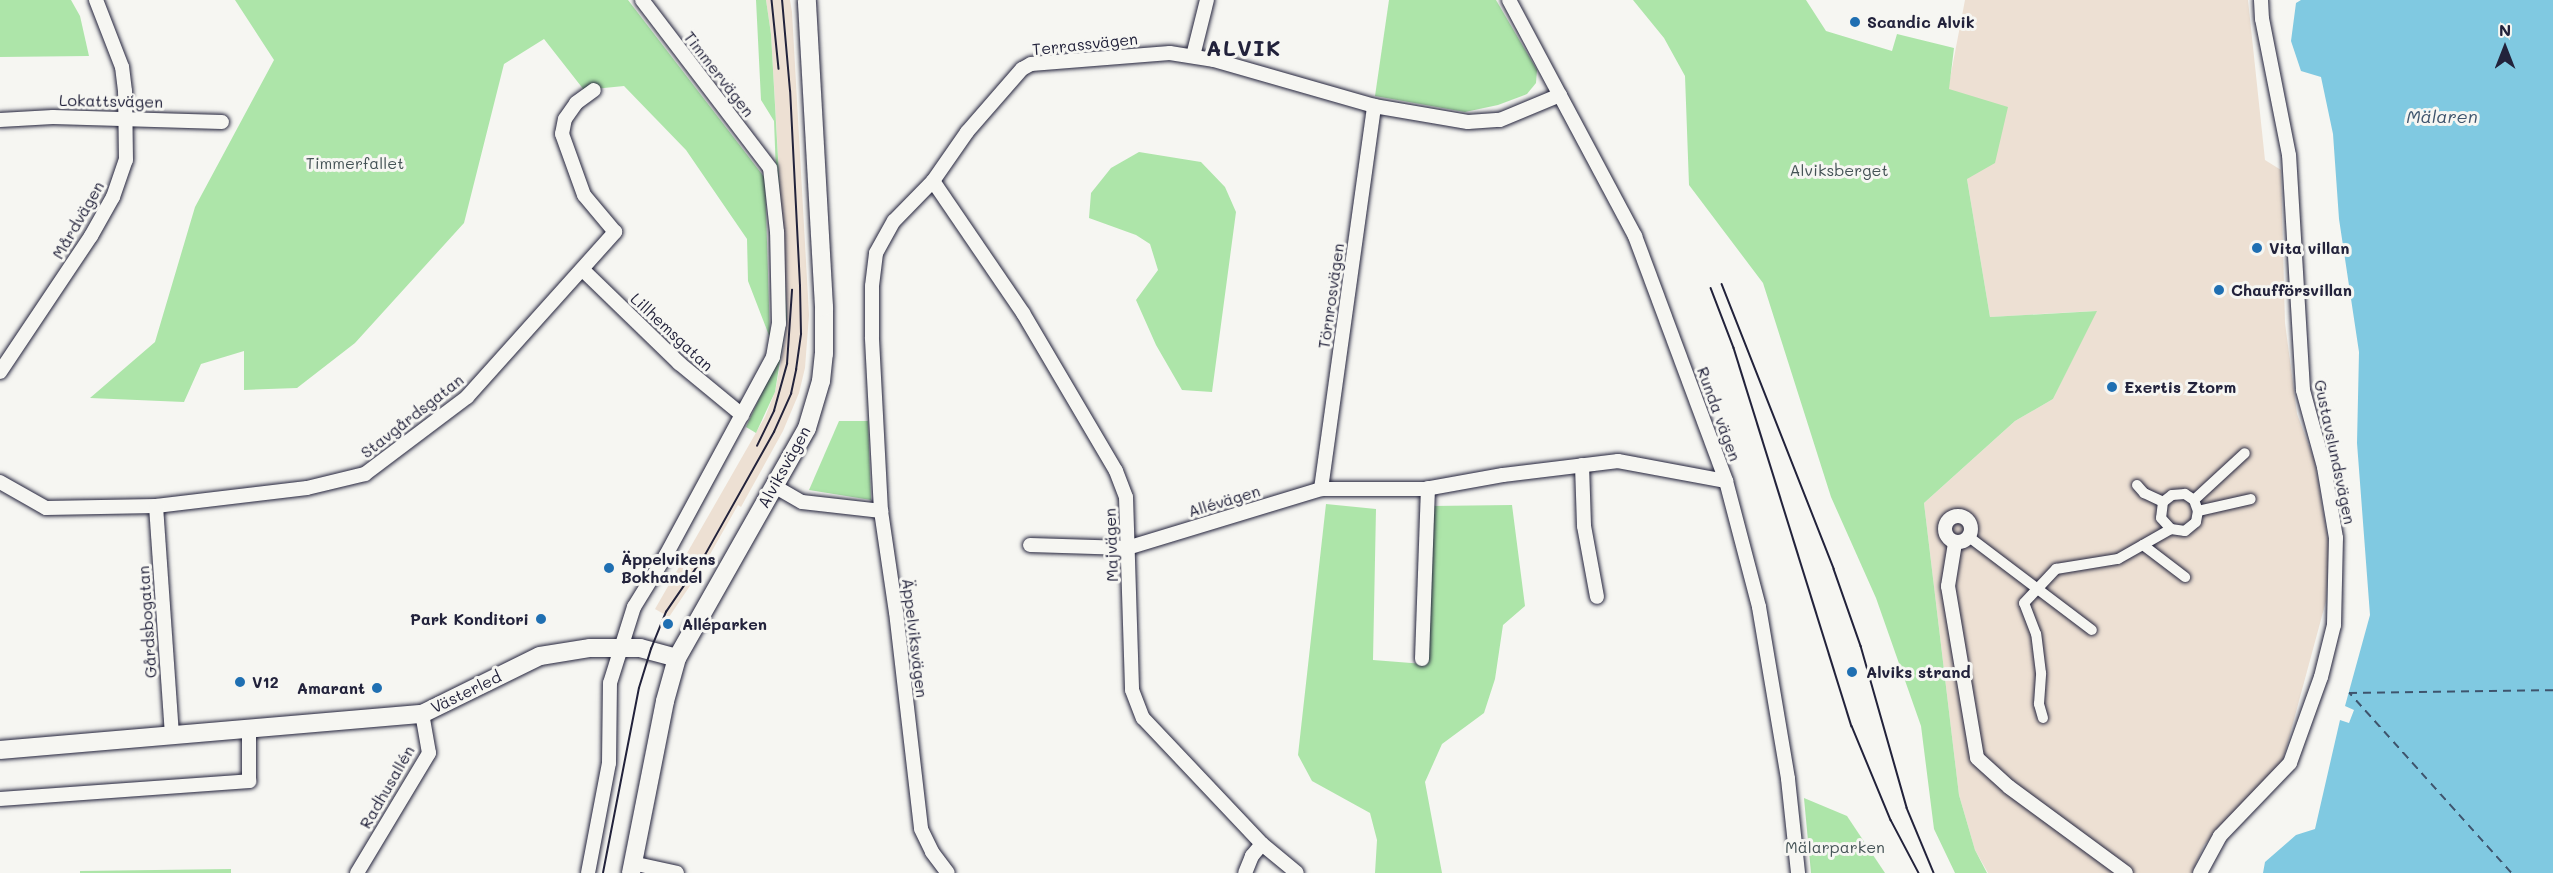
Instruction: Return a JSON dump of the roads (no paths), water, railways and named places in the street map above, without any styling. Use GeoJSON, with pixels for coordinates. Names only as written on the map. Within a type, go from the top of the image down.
{"type":"FeatureCollection","features":[{"type":"Feature","properties":{"kind":"street","name":"Mårdvägen"},"geometry":{"type":"LineString","coordinates":[[0,372],[113,197],[126,160],[122,67],[96,0]]}},
{"type":"Feature","properties":{"kind":"street","name":"Timmervägen"},"geometry":{"type":"LineString","coordinates":[[642,0],[770,168],[777,231],[779,324],[772,357],[742,415]]}},
{"type":"Feature","properties":{"kind":"street","name":"Alviksvägen"},"geometry":{"type":"LineString","coordinates":[[632,868],[665,701],[677,658],[807,428],[818,392],[824,354],[807,0]]}},
{"type":"Feature","properties":{"kind":"street"},"geometry":{"type":"LineString","coordinates":[[1193,56],[1207,0]]}},
{"type":"Feature","properties":{"kind":"street","name":"Runda vägen"},"geometry":{"type":"LineString","coordinates":[[1509,0],[1635,236],[1726,481],[1759,607],[1788,779],[1798,873]]}},
{"type":"Feature","properties":{"kind":"street","name":"Gustavslundsvägen"},"geometry":{"type":"LineString","coordinates":[[2200,873],[2220,836],[2290,763],[2321,677],[2334,625],[2336,538],[2325,467],[2303,390],[2289,155],[2262,19],[2261,0]]}},
{"type":"Feature","properties":{"kind":"street","name":"Terrassvägen"},"geometry":{"type":"LineString","coordinates":[[880,511],[872,337],[872,286],[876,253],[894,221],[933,181],[967,132],[1022,69],[1031,64],[1170,53],[1193,56],[1374,106],[1468,122],[1500,120],[1560,96]]}},
{"type":"Feature","properties":{"kind":"street","name":"Stavgårdsgatan"},"geometry":{"type":"LineString","coordinates":[[0,482],[46,508],[156,506],[307,488],[364,474],[466,398],[583,270],[615,231],[584,195],[562,134],[565,119],[576,103],[594,90]]}},
{"type":"Feature","properties":{"kind":"street","name":"Törnrosvägen"},"geometry":{"type":"LineString","coordinates":[[1321,489],[1374,106]]}},
{"type":"Feature","properties":{"kind":"street","name":"Lokattsvägen"},"geometry":{"type":"LineString","coordinates":[[0,120],[53,117],[222,122]]}},
{"type":"Feature","properties":{"kind":"street","name":"Majvägen"},"geometry":{"type":"LineString","coordinates":[[933,181],[1023,313],[1116,471],[1126,497],[1132,690],[1143,718],[1262,844],[1297,873]]}},
{"type":"Feature","properties":{"kind":"street","name":"Lillhemsgatan"},"geometry":{"type":"LineString","coordinates":[[583,270],[679,363],[742,415]]}},
{"type":"Feature","properties":{"kind":"street"},"geometry":{"type":"LineString","coordinates":[[588,873],[609,763],[610,684],[620,648],[634,607],[742,415]]}},
{"type":"Feature","properties":{"kind":"street"},"geometry":{"type":"LineString","coordinates":[[2194,500],[2245,453]]}},
{"type":"Feature","properties":{"kind":"street","name":"Allévägen"},"geometry":{"type":"LineString","coordinates":[[1030,544],[1127,548],[1321,489],[1428,488],[1618,460],[1726,481]]}},
{"type":"Feature","properties":{"kind":"street"},"geometry":{"type":"LineString","coordinates":[[1582,465],[1584,526],[1597,597]]}},
{"type":"Feature","properties":{"kind":"street"},"geometry":{"type":"LineString","coordinates":[[2137,485],[2144,493],[2163,502]]}},
{"type":"Feature","properties":{"kind":"street"},"geometry":{"type":"LineString","coordinates":[[774,486],[801,502],[880,511]]}},
{"type":"Feature","properties":{"kind":"street"},"geometry":{"type":"LineString","coordinates":[[1422,658],[1428,488]]}},
{"type":"Feature","properties":{"kind":"street"},"geometry":{"type":"LineString","coordinates":[[2043,717],[2039,704],[2041,673],[2036,633],[2024,603],[2056,569],[2118,559],[2171,530],[2185,531],[2196,522],[2198,511],[2194,500],[2185,494],[2172,495],[2163,502],[2161,518],[2171,530]]}},
{"type":"Feature","properties":{"kind":"street"},"geometry":{"type":"LineString","coordinates":[[2198,511],[2251,499]]}},
{"type":"Feature","properties":{"kind":"street","name":"Gårdsbogatan"},"geometry":{"type":"LineString","coordinates":[[156,506],[172,736]]}},
{"type":"Feature","properties":{"kind":"street","name":"Äppelviksvägen"},"geometry":{"type":"LineString","coordinates":[[880,511],[897,622],[921,829],[932,852],[948,873]]}},
{"type":"Feature","properties":{"kind":"street"},"geometry":{"type":"LineString","coordinates":[[1955,543],[1947,538],[1944,528],[1949,519],[1959,516],[1968,520],[1971,527],[1969,537]]}},
{"type":"Feature","properties":{"kind":"street"},"geometry":{"type":"LineString","coordinates":[[1955,543],[1969,537]]}},
{"type":"Feature","properties":{"kind":"street"},"geometry":{"type":"LineString","coordinates":[[1969,537],[2092,630]]}},
{"type":"Feature","properties":{"kind":"street"},"geometry":{"type":"LineString","coordinates":[[1955,543],[1948,586],[1977,758],[2009,787],[2126,873]]}},
{"type":"Feature","properties":{"kind":"street"},"geometry":{"type":"LineString","coordinates":[[2143,545],[2185,577]]}},
{"type":"Feature","properties":{"kind":"street","name":"Västerled"},"geometry":{"type":"LineString","coordinates":[[0,750],[422,714],[540,656],[590,648],[651,649],[677,658]]}},
{"type":"Feature","properties":{"kind":"street","name":"Radhusallén"},"geometry":{"type":"LineString","coordinates":[[357,873],[429,753],[422,714]]}},
{"type":"Feature","properties":{"kind":"street"},"geometry":{"type":"LineString","coordinates":[[0,799],[249,781],[249,729]]}},
{"type":"Feature","properties":{"kind":"street"},"geometry":{"type":"LineString","coordinates":[[1245,873],[1252,856],[1262,844]]}},
{"type":"Feature","properties":{"kind":"street"},"geometry":{"type":"LineString","coordinates":[[632,868],[678,873]]}},
{"type":"Feature","properties":{"kind":"water","name":"Mälaren"},"geometry":{"type":"Polygon","coordinates":[[[2301,0],[2553,0],[2553,873],[2263,873],[2265,862],[2296,835],[2315,829],[2340,720],[2349,723],[2354,710],[2345,706],[2370,615],[2357,443],[2359,352],[2339,219],[2333,134],[2321,77],[2301,71],[2291,41],[2296,3],[2301,0]]]}},
{"type":"Feature","properties":{"kind":"tram line"},"geometry":{"type":"LineString","coordinates":[[772,0],[779,69]]}},
{"type":"Feature","properties":{"kind":"tram line"},"geometry":{"type":"LineString","coordinates":[[603,873],[639,688],[651,649],[666,612],[705,555],[774,432],[791,394],[796,370],[801,334],[800,286],[790,91],[782,0]]}},
{"type":"Feature","properties":{"kind":"tram line"},"geometry":{"type":"LineString","coordinates":[[1722,284],[1834,569],[1861,646],[1907,808],[1934,873]]}},
{"type":"Feature","properties":{"kind":"tram line"},"geometry":{"type":"LineString","coordinates":[[1711,288],[1734,348],[1852,726],[1891,820],[1919,873]]}},
{"type":"Feature","properties":{"kind":"tram line"},"geometry":{"type":"LineString","coordinates":[[757,446],[774,411],[787,364],[792,290]]}},
{"type":"Feature","properties":{"kind":"place","name":"Scandic Alvik"},"geometry":{"type":"Point","coordinates":[1855,22]}},
{"type":"Feature","properties":{"kind":"place","name":"Vita villan"},"geometry":{"type":"Point","coordinates":[2257,248]}},
{"type":"Feature","properties":{"kind":"place","name":"Chaufförsvillan"},"geometry":{"type":"Point","coordinates":[2219,290]}},
{"type":"Feature","properties":{"kind":"place","name":"Exertis Ztorm"},"geometry":{"type":"Point","coordinates":[2112,387]}},
{"type":"Feature","properties":{"kind":"place","name":"Äppelvikens Bokhandel"},"geometry":{"type":"Point","coordinates":[609,568]}},
{"type":"Feature","properties":{"kind":"place","name":"Park Konditori"},"geometry":{"type":"Point","coordinates":[541,619]}},
{"type":"Feature","properties":{"kind":"place","name":"Alléparken"},"geometry":{"type":"Point","coordinates":[668,624]}},
{"type":"Feature","properties":{"kind":"place","name":"Alviks strand"},"geometry":{"type":"Point","coordinates":[1852,672]}},
{"type":"Feature","properties":{"kind":"place","name":"V12"},"geometry":{"type":"Point","coordinates":[240,682]}},
{"type":"Feature","properties":{"kind":"place","name":"Amarant"},"geometry":{"type":"Point","coordinates":[377,688]}},
{"type":"Feature","properties":{"kind":"district","name":"ALVIK"},"geometry":{"type":"Point","coordinates":[1244,48]}},
{"type":"Feature","properties":{"kind":"park label","name":"Timmerfallet"},"geometry":{"type":"Point","coordinates":[355,163]}},
{"type":"Feature","properties":{"kind":"park label","name":"Alviksberget"},"geometry":{"type":"Point","coordinates":[1839,170]}},
{"type":"Feature","properties":{"kind":"park label","name":"Mälarparken"},"geometry":{"type":"Point","coordinates":[1835,847]}}]}
